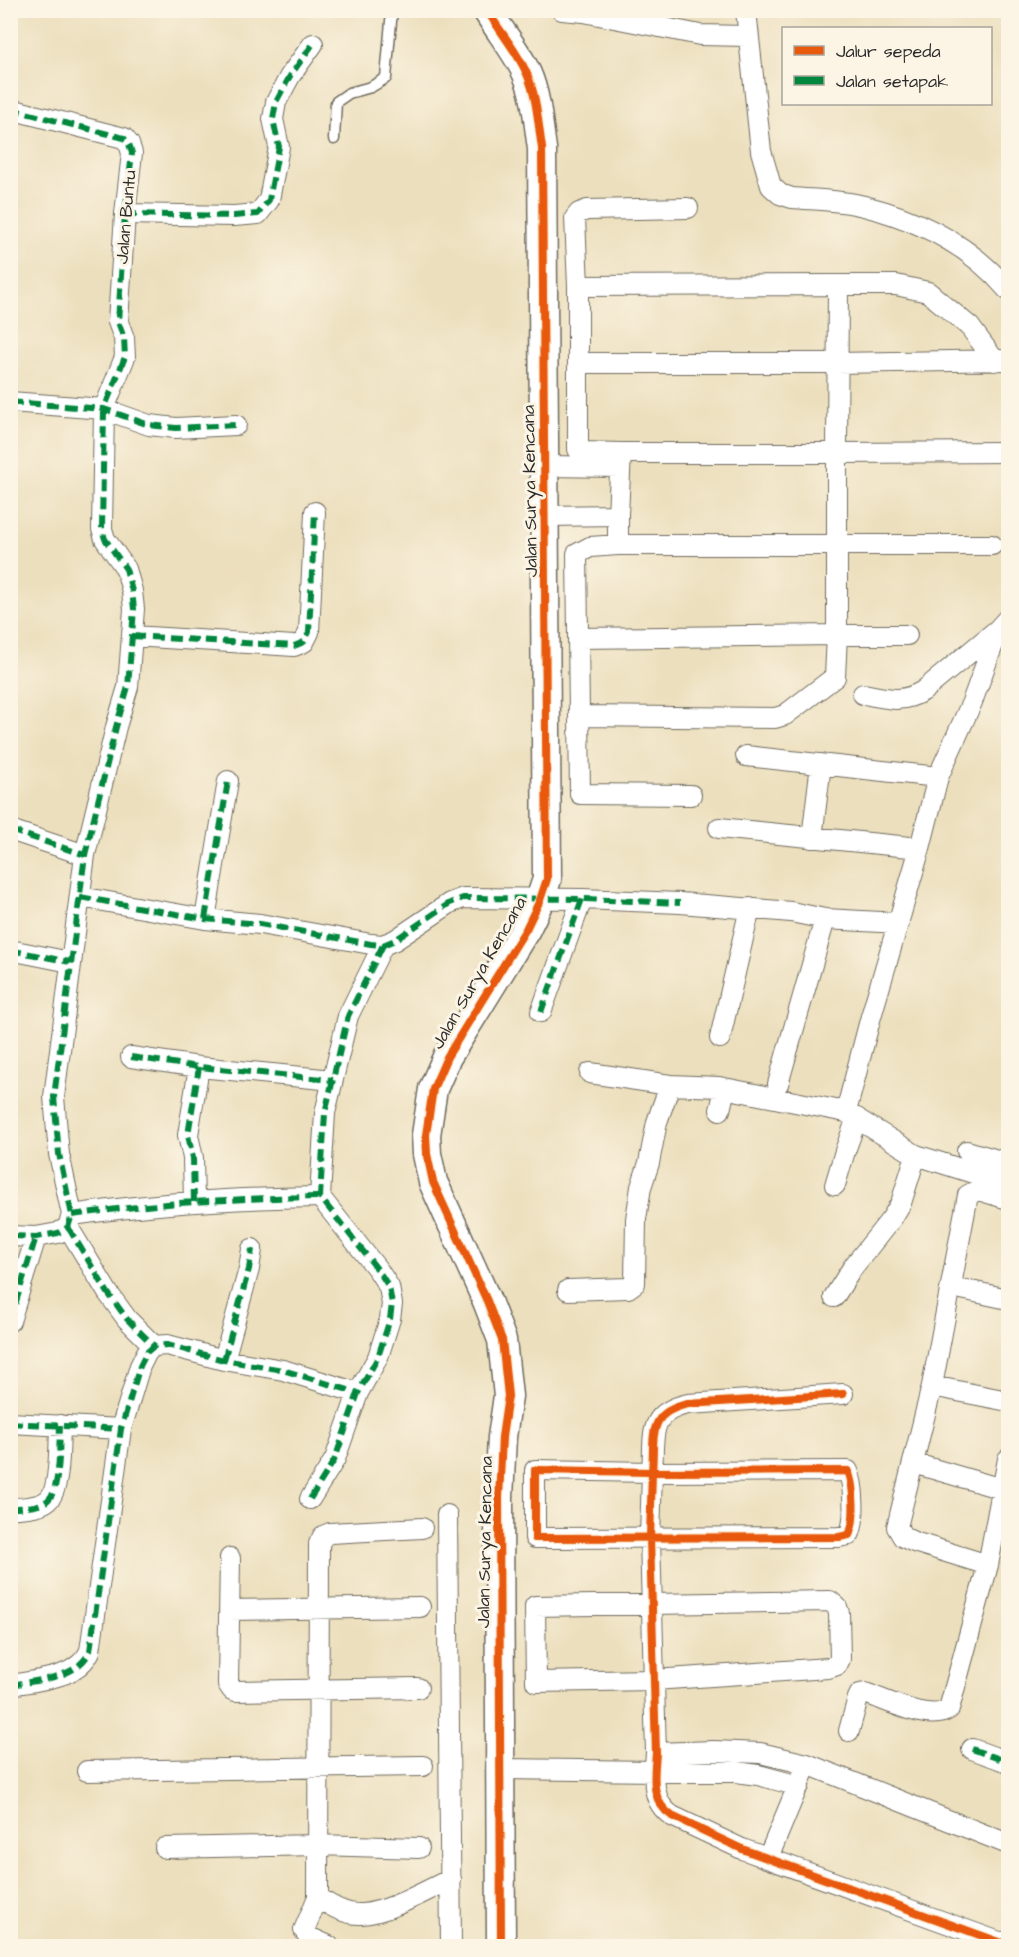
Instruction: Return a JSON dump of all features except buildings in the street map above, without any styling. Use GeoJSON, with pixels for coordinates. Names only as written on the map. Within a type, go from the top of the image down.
{"type":"FeatureCollection","features":[{"type":"Feature","properties":{"kind":"street","name":"Jalan Surya Kencana"},"geometry":{"type":"LineString","coordinates":[[487,10],[517,54],[528,76],[535,97],[542,148],[544,187],[541,269],[547,879],[526,929],[447,1057],[433,1089],[426,1135],[426,1154],[433,1182],[502,1340],[508,1376],[499,1498],[501,1947]]}},
{"type":"Feature","properties":{"kind":"street"},"geometry":{"type":"LineString","coordinates":[[562,10],[584,12],[700,35],[747,36]]}},
{"type":"Feature","properties":{"kind":"street"},"geometry":{"type":"LineString","coordinates":[[746,10],[760,150],[771,186],[780,194],[792,198],[863,206],[933,231],[953,240],[970,253],[1008,290]]}},
{"type":"Feature","properties":{"kind":"street"},"geometry":{"type":"LineString","coordinates":[[125,214],[234,216],[258,214],[269,200],[279,147],[273,119],[276,102],[290,76],[313,44]]}},
{"type":"Feature","properties":{"kind":"street","name":"Jalan Buntu"},"geometry":{"type":"LineString","coordinates":[[10,109],[123,138],[129,144],[132,153],[125,214],[118,322],[124,338],[125,357],[104,409]]}},
{"type":"Feature","properties":{"kind":"street"},"geometry":{"type":"LineString","coordinates":[[620,460],[585,452],[578,448],[578,286],[575,218],[579,213],[587,210],[688,208]]}},
{"type":"Feature","properties":{"kind":"street"},"geometry":{"type":"LineString","coordinates":[[580,716],[775,718],[785,715],[835,677],[838,285]]}},
{"type":"Feature","properties":{"kind":"street"},"geometry":{"type":"LineString","coordinates":[[578,286],[896,285],[928,292],[970,327],[1002,360]]}},
{"type":"Feature","properties":{"kind":"street"},"geometry":{"type":"LineString","coordinates":[[578,363],[837,363],[1002,360]]}},
{"type":"Feature","properties":{"kind":"street"},"geometry":{"type":"LineString","coordinates":[[10,402],[104,409],[148,425],[176,428],[236,425]]}},
{"type":"Feature","properties":{"kind":"street"},"geometry":{"type":"LineString","coordinates":[[104,409],[102,529],[105,539],[126,569],[132,591],[134,609],[129,687],[116,727],[85,855],[54,1097],[59,1154],[70,1221],[108,1293],[127,1318],[154,1346]]}},
{"type":"Feature","properties":{"kind":"street"},"geometry":{"type":"LineString","coordinates":[[544,466],[620,460],[837,453],[1008,452]]}},
{"type":"Feature","properties":{"kind":"street"},"geometry":{"type":"LineString","coordinates":[[618,545],[620,460]]}},
{"type":"Feature","properties":{"kind":"street"},"geometry":{"type":"LineString","coordinates":[[132,636],[294,646],[304,642],[309,632],[315,512]]}},
{"type":"Feature","properties":{"kind":"street"},"geometry":{"type":"LineString","coordinates":[[545,516],[618,515]]}},
{"type":"Feature","properties":{"kind":"street"},"geometry":{"type":"LineString","coordinates":[[691,795],[580,794],[577,554],[590,547],[618,545],[992,545]]}},
{"type":"Feature","properties":{"kind":"street"},"geometry":{"type":"LineString","coordinates":[[863,693],[900,700],[912,698],[1004,623]]}},
{"type":"Feature","properties":{"kind":"street"},"geometry":{"type":"LineString","coordinates":[[835,1185],[845,1151],[870,1020],[938,777],[1004,623]]}},
{"type":"Feature","properties":{"kind":"street"},"geometry":{"type":"LineString","coordinates":[[579,638],[908,635]]}},
{"type":"Feature","properties":{"kind":"street"},"geometry":{"type":"LineString","coordinates":[[746,756],[938,777]]}},
{"type":"Feature","properties":{"kind":"street"},"geometry":{"type":"LineString","coordinates":[[812,838],[821,764]]}},
{"type":"Feature","properties":{"kind":"street"},"geometry":{"type":"LineString","coordinates":[[206,919],[228,781]]}},
{"type":"Feature","properties":{"kind":"street"},"geometry":{"type":"LineString","coordinates":[[719,828],[920,848]]}},
{"type":"Feature","properties":{"kind":"street"},"geometry":{"type":"LineString","coordinates":[[10,830],[85,855]]}},
{"type":"Feature","properties":{"kind":"street"},"geometry":{"type":"LineString","coordinates":[[80,897],[206,919],[260,924],[383,945],[395,940],[450,903],[463,898],[582,899],[750,908],[825,919],[899,923]]}},
{"type":"Feature","properties":{"kind":"street"},"geometry":{"type":"LineString","coordinates":[[542,1012],[582,899]]}},
{"type":"Feature","properties":{"kind":"street"},"geometry":{"type":"LineString","coordinates":[[720,1038],[750,908]]}},
{"type":"Feature","properties":{"kind":"street"},"geometry":{"type":"LineString","coordinates":[[778,1084],[825,919]]}},
{"type":"Feature","properties":{"kind":"street"},"geometry":{"type":"LineString","coordinates":[[310,1499],[335,1459],[358,1393],[378,1356],[390,1319],[392,1304],[388,1287],[378,1270],[320,1197],[326,1113],[348,1016],[383,945]]}},
{"type":"Feature","properties":{"kind":"street"},"geometry":{"type":"LineString","coordinates":[[10,950],[70,962]]}},
{"type":"Feature","properties":{"kind":"street"},"geometry":{"type":"LineString","coordinates":[[131,1057],[199,1067],[333,1080]]}},
{"type":"Feature","properties":{"kind":"street"},"geometry":{"type":"LineString","coordinates":[[194,1202],[193,1158],[188,1135],[199,1067]]}},
{"type":"Feature","properties":{"kind":"street"},"geometry":{"type":"LineString","coordinates":[[590,1073],[670,1085],[725,1089],[852,1115],[916,1155],[1008,1184]]}},
{"type":"Feature","properties":{"kind":"street"},"geometry":{"type":"LineString","coordinates":[[568,1290],[628,1288],[635,1283],[636,1219],[657,1122],[670,1085]]}},
{"type":"Feature","properties":{"kind":"street"},"geometry":{"type":"LineString","coordinates":[[720,1110],[725,1089]]}},
{"type":"Feature","properties":{"kind":"street"},"geometry":{"type":"LineString","coordinates":[[967,1151],[1008,1164]]}},
{"type":"Feature","properties":{"kind":"street"},"geometry":{"type":"LineString","coordinates":[[834,1297],[901,1203],[916,1155]]}},
{"type":"Feature","properties":{"kind":"street"},"geometry":{"type":"LineString","coordinates":[[988,1565],[914,1542],[903,1537],[897,1527],[932,1386],[968,1195],[978,1190],[1008,1199]]}},
{"type":"Feature","properties":{"kind":"street"},"geometry":{"type":"LineString","coordinates":[[10,1236],[36,1238],[58,1233],[70,1221],[141,1206],[261,1198],[320,1197]]}},
{"type":"Feature","properties":{"kind":"street"},"geometry":{"type":"LineString","coordinates":[[10,1321],[36,1238]]}},
{"type":"Feature","properties":{"kind":"street"},"geometry":{"type":"LineString","coordinates":[[224,1360],[249,1269],[252,1249]]}},
{"type":"Feature","properties":{"kind":"street"},"geometry":{"type":"LineString","coordinates":[[952,1287],[1008,1299]]}},
{"type":"Feature","properties":{"kind":"street"},"geometry":{"type":"LineString","coordinates":[[10,1685],[53,1677],[77,1668],[85,1662],[90,1651],[121,1429],[140,1366],[147,1352],[154,1346],[167,1346],[224,1360],[283,1370],[358,1393]]}},
{"type":"Feature","properties":{"kind":"street"},"geometry":{"type":"LineString","coordinates":[[932,1386],[1008,1401]]}},
{"type":"Feature","properties":{"kind":"street"},"geometry":{"type":"LineString","coordinates":[[843,1394],[688,1404],[663,1413],[656,1425],[650,1538],[657,1799],[661,1809],[672,1816],[732,1844],[1002,1943],[1008,1941]]}},
{"type":"Feature","properties":{"kind":"street"},"geometry":{"type":"LineString","coordinates":[[10,1423],[121,1429]]}},
{"type":"Feature","properties":{"kind":"street"},"geometry":{"type":"LineString","coordinates":[[10,1509],[37,1505],[48,1500],[54,1491],[60,1425]]}},
{"type":"Feature","properties":{"kind":"street"},"geometry":{"type":"LineString","coordinates":[[849,1731],[860,1694],[865,1693],[927,1714],[942,1714],[949,1709],[988,1565],[1008,1459]]}},
{"type":"Feature","properties":{"kind":"street"},"geometry":{"type":"LineString","coordinates":[[914,1464],[1002,1488]]}},
{"type":"Feature","properties":{"kind":"street"},"geometry":{"type":"LineString","coordinates":[[535,1470],[652,1472],[848,1471],[852,1479],[853,1527],[849,1535],[839,1537],[535,1538],[535,1470]]}},
{"type":"Feature","properties":{"kind":"street"},"geometry":{"type":"LineString","coordinates":[[447,1515],[451,1947]]}},
{"type":"Feature","properties":{"kind":"street"},"geometry":{"type":"LineString","coordinates":[[329,1947],[309,1937],[304,1930],[318,1897],[319,1544],[323,1536],[330,1533],[422,1528]]}},
{"type":"Feature","properties":{"kind":"street"},"geometry":{"type":"LineString","coordinates":[[230,1558],[228,1684],[232,1690],[418,1688]]}},
{"type":"Feature","properties":{"kind":"street"},"geometry":{"type":"LineString","coordinates":[[830,1601],[837,1607],[840,1659],[837,1665],[828,1668],[654,1680],[536,1682],[535,1606],[830,1601]]}},
{"type":"Feature","properties":{"kind":"street"},"geometry":{"type":"LineString","coordinates":[[229,1610],[420,1607]]}},
{"type":"Feature","properties":{"kind":"street"},"geometry":{"type":"LineString","coordinates":[[972,1749],[1008,1762]]}},
{"type":"Feature","properties":{"kind":"street"},"geometry":{"type":"LineString","coordinates":[[500,1769],[655,1762],[714,1751],[760,1753],[807,1764],[1008,1844]]}},
{"type":"Feature","properties":{"kind":"street"},"geometry":{"type":"LineString","coordinates":[[655,1762],[758,1775],[799,1786]]}},
{"type":"Feature","properties":{"kind":"street"},"geometry":{"type":"LineString","coordinates":[[768,1858],[807,1764]]}},
{"type":"Feature","properties":{"kind":"street"},"geometry":{"type":"LineString","coordinates":[[87,1771],[423,1766]]}},
{"type":"Feature","properties":{"kind":"street"},"geometry":{"type":"LineString","coordinates":[[165,1848],[318,1845],[419,1848]]}},
{"type":"Feature","properties":{"kind":"street"},"geometry":{"type":"LineString","coordinates":[[318,1897],[332,1907],[360,1915],[382,1910],[451,1879]]}},
{"type":"Feature","properties":{"kind":"lane"},"geometry":{"type":"LineString","coordinates":[[334,139],[336,102],[349,93],[371,87],[386,78],[392,10]]}},
{"type":"Feature","properties":{"kind":"marked path"},"geometry":{"type":"LineString","coordinates":[[125,214],[234,216],[258,214],[269,200],[279,147],[273,119],[276,102],[290,76],[313,44]]}},
{"type":"Feature","properties":{"kind":"marked path"},"geometry":{"type":"LineString","coordinates":[[10,109],[124,138],[132,153],[125,214],[118,322],[124,338],[125,357],[104,409],[102,529],[105,539],[126,569],[134,609],[128,687],[85,855],[54,1097],[59,1154],[72,1215],[68,1227],[58,1233],[36,1237],[10,1236]]}},
{"type":"Feature","properties":{"kind":"marked path"},"geometry":{"type":"LineString","coordinates":[[10,402],[104,409],[149,425],[176,428],[236,425]]}},
{"type":"Feature","properties":{"kind":"marked path"},"geometry":{"type":"LineString","coordinates":[[132,636],[294,646],[304,642],[309,632],[315,512]]}},
{"type":"Feature","properties":{"kind":"marked path"},"geometry":{"type":"LineString","coordinates":[[205,919],[228,781]]}},
{"type":"Feature","properties":{"kind":"marked path"},"geometry":{"type":"LineString","coordinates":[[10,830],[85,855]]}},
{"type":"Feature","properties":{"kind":"marked path"},"geometry":{"type":"LineString","coordinates":[[80,897],[205,919],[260,924],[383,945],[395,940],[450,903],[463,898],[680,903]]}},
{"type":"Feature","properties":{"kind":"marked path"},"geometry":{"type":"LineString","coordinates":[[541,1012],[582,899]]}},
{"type":"Feature","properties":{"kind":"marked path"},"geometry":{"type":"LineString","coordinates":[[310,1499],[335,1459],[358,1393],[378,1357],[390,1319],[392,1304],[389,1287],[378,1270],[320,1197],[325,1113],[348,1016],[383,945]]}},
{"type":"Feature","properties":{"kind":"marked path"},"geometry":{"type":"LineString","coordinates":[[10,950],[70,962]]}},
{"type":"Feature","properties":{"kind":"marked path"},"geometry":{"type":"LineString","coordinates":[[131,1057],[199,1067],[333,1080]]}},
{"type":"Feature","properties":{"kind":"marked path"},"geometry":{"type":"LineString","coordinates":[[194,1202],[193,1158],[188,1135],[199,1067]]}},
{"type":"Feature","properties":{"kind":"marked path"},"geometry":{"type":"LineString","coordinates":[[72,1215],[196,1202],[320,1197]]}},
{"type":"Feature","properties":{"kind":"marked path"},"geometry":{"type":"LineString","coordinates":[[68,1227],[108,1293],[127,1319],[154,1346]]}},
{"type":"Feature","properties":{"kind":"marked path"},"geometry":{"type":"LineString","coordinates":[[10,1321],[36,1237]]}},
{"type":"Feature","properties":{"kind":"marked path"},"geometry":{"type":"LineString","coordinates":[[224,1360],[249,1269],[252,1249]]}},
{"type":"Feature","properties":{"kind":"marked path"},"geometry":{"type":"LineString","coordinates":[[10,1685],[56,1677],[66,1673],[84,1660],[90,1651],[121,1429],[140,1366],[147,1352],[154,1346],[167,1345],[224,1360],[283,1370],[358,1393]]}},
{"type":"Feature","properties":{"kind":"marked path"},"geometry":{"type":"LineString","coordinates":[[10,1423],[121,1429]]}},
{"type":"Feature","properties":{"kind":"marked path"},"geometry":{"type":"LineString","coordinates":[[10,1509],[44,1503],[52,1494],[57,1476],[60,1425]]}},
{"type":"Feature","properties":{"kind":"marked path"},"geometry":{"type":"LineString","coordinates":[[972,1749],[1008,1762]]}},
{"type":"Feature","properties":{"kind":"cycle path"},"geometry":{"type":"LineString","coordinates":[[487,10],[527,74],[535,101],[542,148],[547,879],[526,929],[447,1057],[433,1089],[426,1135],[427,1154],[433,1182],[487,1301],[502,1340],[508,1396],[502,1437],[499,1498],[501,1946]]}},
{"type":"Feature","properties":{"kind":"cycle path"},"geometry":{"type":"LineString","coordinates":[[843,1394],[688,1404],[675,1408],[665,1413],[655,1428],[652,1472],[848,1471],[853,1503],[853,1521],[849,1535],[839,1537],[535,1538],[535,1470],[652,1472],[650,1538],[656,1753],[654,1780],[657,1796],[665,1810],[672,1816],[742,1849],[1002,1943],[1008,1941]]}}]}
